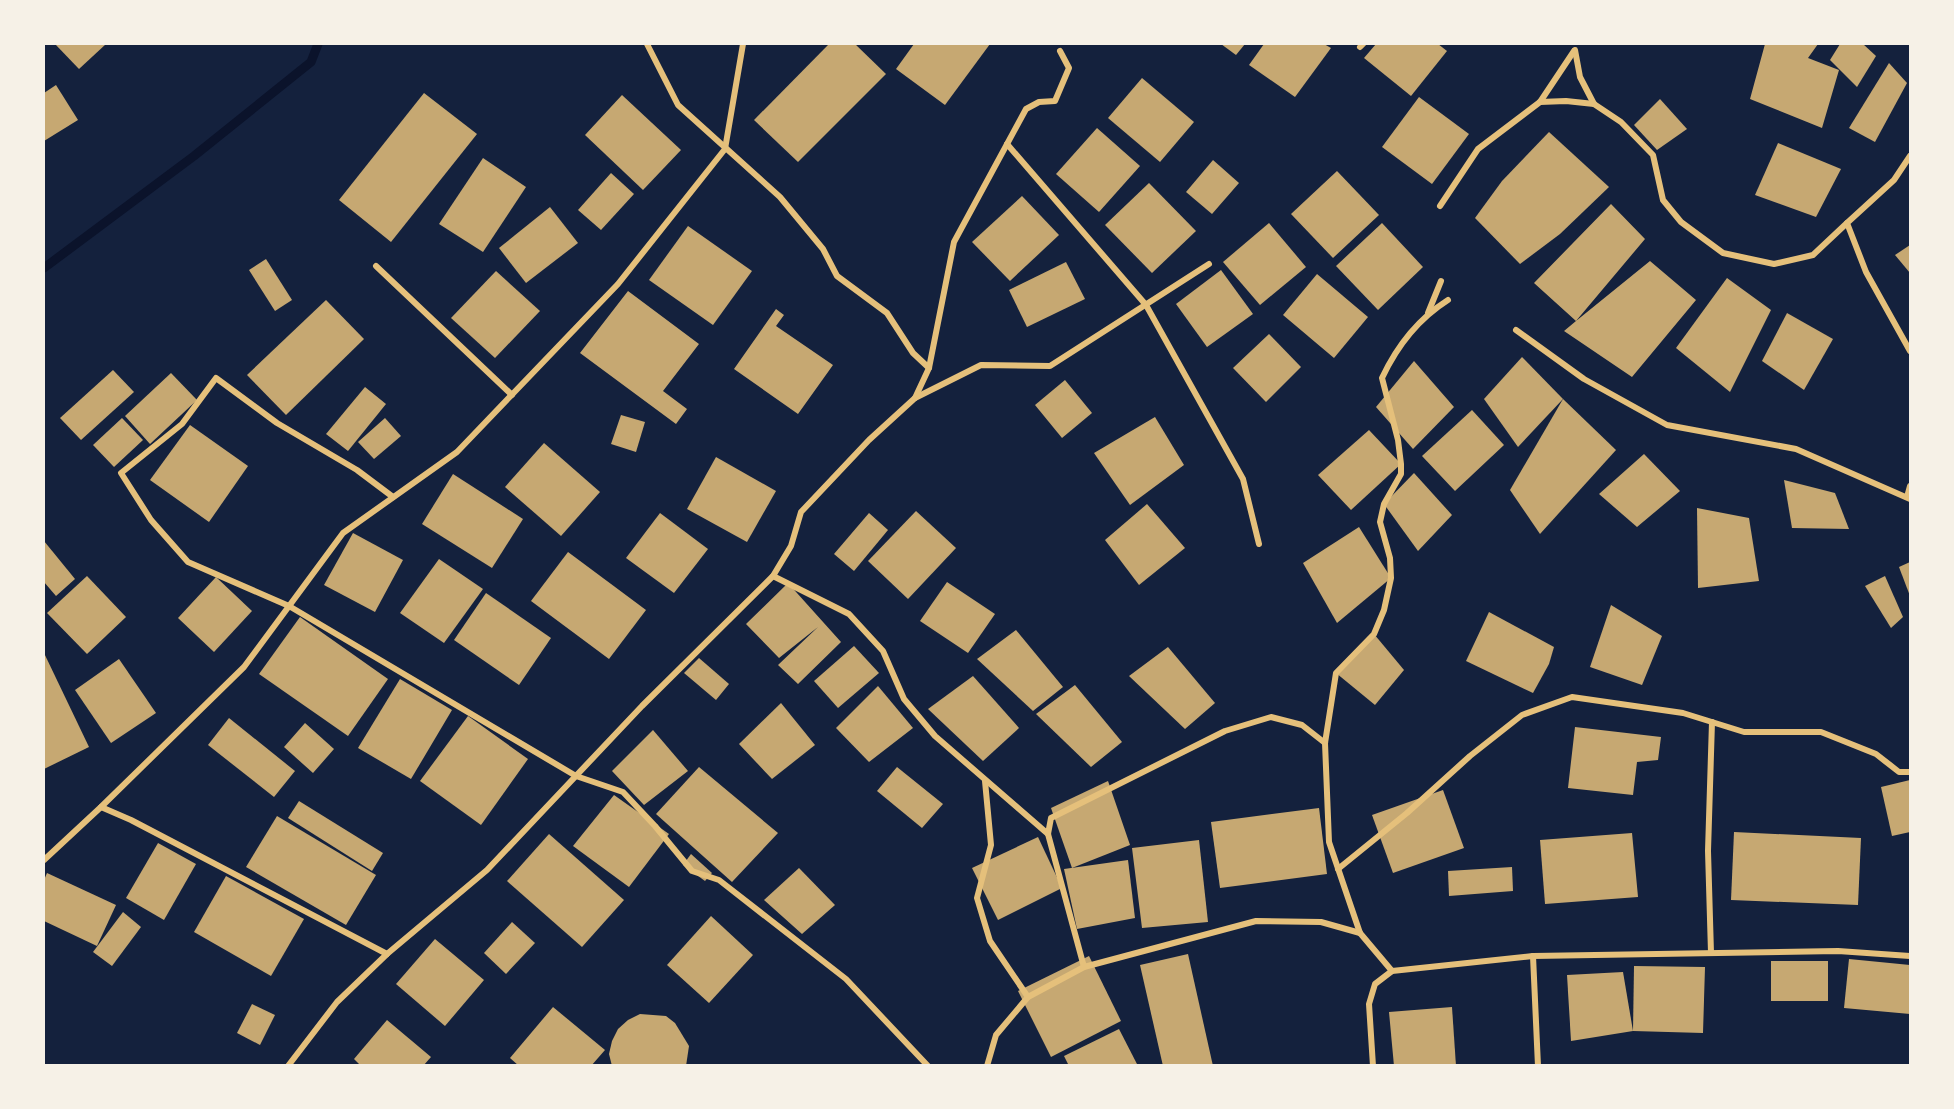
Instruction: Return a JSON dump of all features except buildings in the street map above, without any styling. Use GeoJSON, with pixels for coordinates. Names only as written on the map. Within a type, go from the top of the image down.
{"type":"FeatureCollection","features":[{"type":"Feature","properties":{"kind":"street"},"geometry":{"type":"LineString","coordinates":[[647,44],[678,105],[780,197],[823,249],[837,276],[887,313],[913,353],[929,368]]}},
{"type":"Feature","properties":{"kind":"street"},"geometry":{"type":"LineString","coordinates":[[44,860],[244,667],[343,532],[457,452],[618,284],[725,149],[743,44]]}},
{"type":"Feature","properties":{"kind":"street"},"geometry":{"type":"LineString","coordinates":[[1440,206],[1478,149],[1540,102],[1575,50],[1580,78],[1594,104]]}},
{"type":"Feature","properties":{"kind":"street"},"geometry":{"type":"LineString","coordinates":[[915,398],[929,368],[954,242],[1026,109],[1039,102],[1055,101],[1069,68],[1060,51]]}},
{"type":"Feature","properties":{"kind":"street"},"geometry":{"type":"LineString","coordinates":[[1540,102],[1566,100],[1594,104],[1621,122],[1653,155],[1663,200],[1681,222],[1723,253],[1774,264],[1813,255],[1894,180],[1911,156]]}},
{"type":"Feature","properties":{"kind":"street"},"geometry":{"type":"LineString","coordinates":[[1007,144],[1146,305],[1243,479],[1259,544]]}},
{"type":"Feature","properties":{"kind":"street"},"geometry":{"type":"LineString","coordinates":[[1847,223],[1866,272],[1911,351]]}},
{"type":"Feature","properties":{"kind":"street"},"geometry":{"type":"LineString","coordinates":[[288,1065],[337,1002],[387,954],[487,870],[773,576],[791,546],[801,512],[869,440],[915,398],[981,364],[1050,366],[1209,264]]}},
{"type":"Feature","properties":{"kind":"street"},"geometry":{"type":"LineString","coordinates":[[376,266],[512,395]]}},
{"type":"Feature","properties":{"kind":"street"},"geometry":{"type":"LineString","coordinates":[[1428,313],[1441,281]]}},
{"type":"Feature","properties":{"kind":"street"},"geometry":{"type":"LineString","coordinates":[[1392,971],[1360,933],[1329,842],[1325,743],[1336,673],[1374,634],[1384,610],[1391,578],[1390,558],[1380,522],[1384,504],[1401,474],[1401,464],[1398,440],[1382,378],[1394,353],[1428,313],[1448,300]]}},
{"type":"Feature","properties":{"kind":"street"},"geometry":{"type":"LineString","coordinates":[[1516,330],[1584,379],[1667,426],[1796,449],[1909,498],[1911,486]]}},
{"type":"Feature","properties":{"kind":"street"},"geometry":{"type":"LineString","coordinates":[[393,497],[357,470],[277,423],[216,378],[182,424],[121,473],[151,520],[188,562],[289,606],[576,776],[622,792],[656,826],[692,871],[718,880],[846,979],[928,1065]]}},
{"type":"Feature","properties":{"kind":"street"},"geometry":{"type":"LineString","coordinates":[[773,576],[849,614],[883,651],[904,699],[935,736],[985,782],[1048,834]]}},
{"type":"Feature","properties":{"kind":"street"},"geometry":{"type":"LineString","coordinates":[[1338,869],[1407,813],[1470,756],[1522,716],[1572,697],[1683,713],[1744,732],[1821,732],[1876,754],[1899,772],[1911,772]]}},
{"type":"Feature","properties":{"kind":"street"},"geometry":{"type":"LineString","coordinates":[[1084,967],[1048,834],[1051,818],[1225,731],[1271,717],[1302,725],[1325,743]]}},
{"type":"Feature","properties":{"kind":"street"},"geometry":{"type":"LineString","coordinates":[[1711,953],[1708,851],[1712,722]]}},
{"type":"Feature","properties":{"kind":"street"},"geometry":{"type":"LineString","coordinates":[[985,782],[991,845],[977,898],[990,941],[1028,997]]}},
{"type":"Feature","properties":{"kind":"street"},"geometry":{"type":"LineString","coordinates":[[101,807],[131,820],[387,954]]}},
{"type":"Feature","properties":{"kind":"street"},"geometry":{"type":"LineString","coordinates":[[987,1065],[996,1035],[1028,997],[1084,967],[1256,921],[1321,922],[1360,933]]}},
{"type":"Feature","properties":{"kind":"street"},"geometry":{"type":"LineString","coordinates":[[1373,1065],[1369,1004],[1375,984],[1392,971],[1533,956],[1838,951],[1911,956]]}},
{"type":"Feature","properties":{"kind":"street"},"geometry":{"type":"LineString","coordinates":[[1533,956],[1538,1065]]}},
{"type":"Feature","properties":{"kind":"waterway"},"geometry":{"type":"LineString","coordinates":[[44,268],[194,156],[311,62],[318,44]]}}]}
